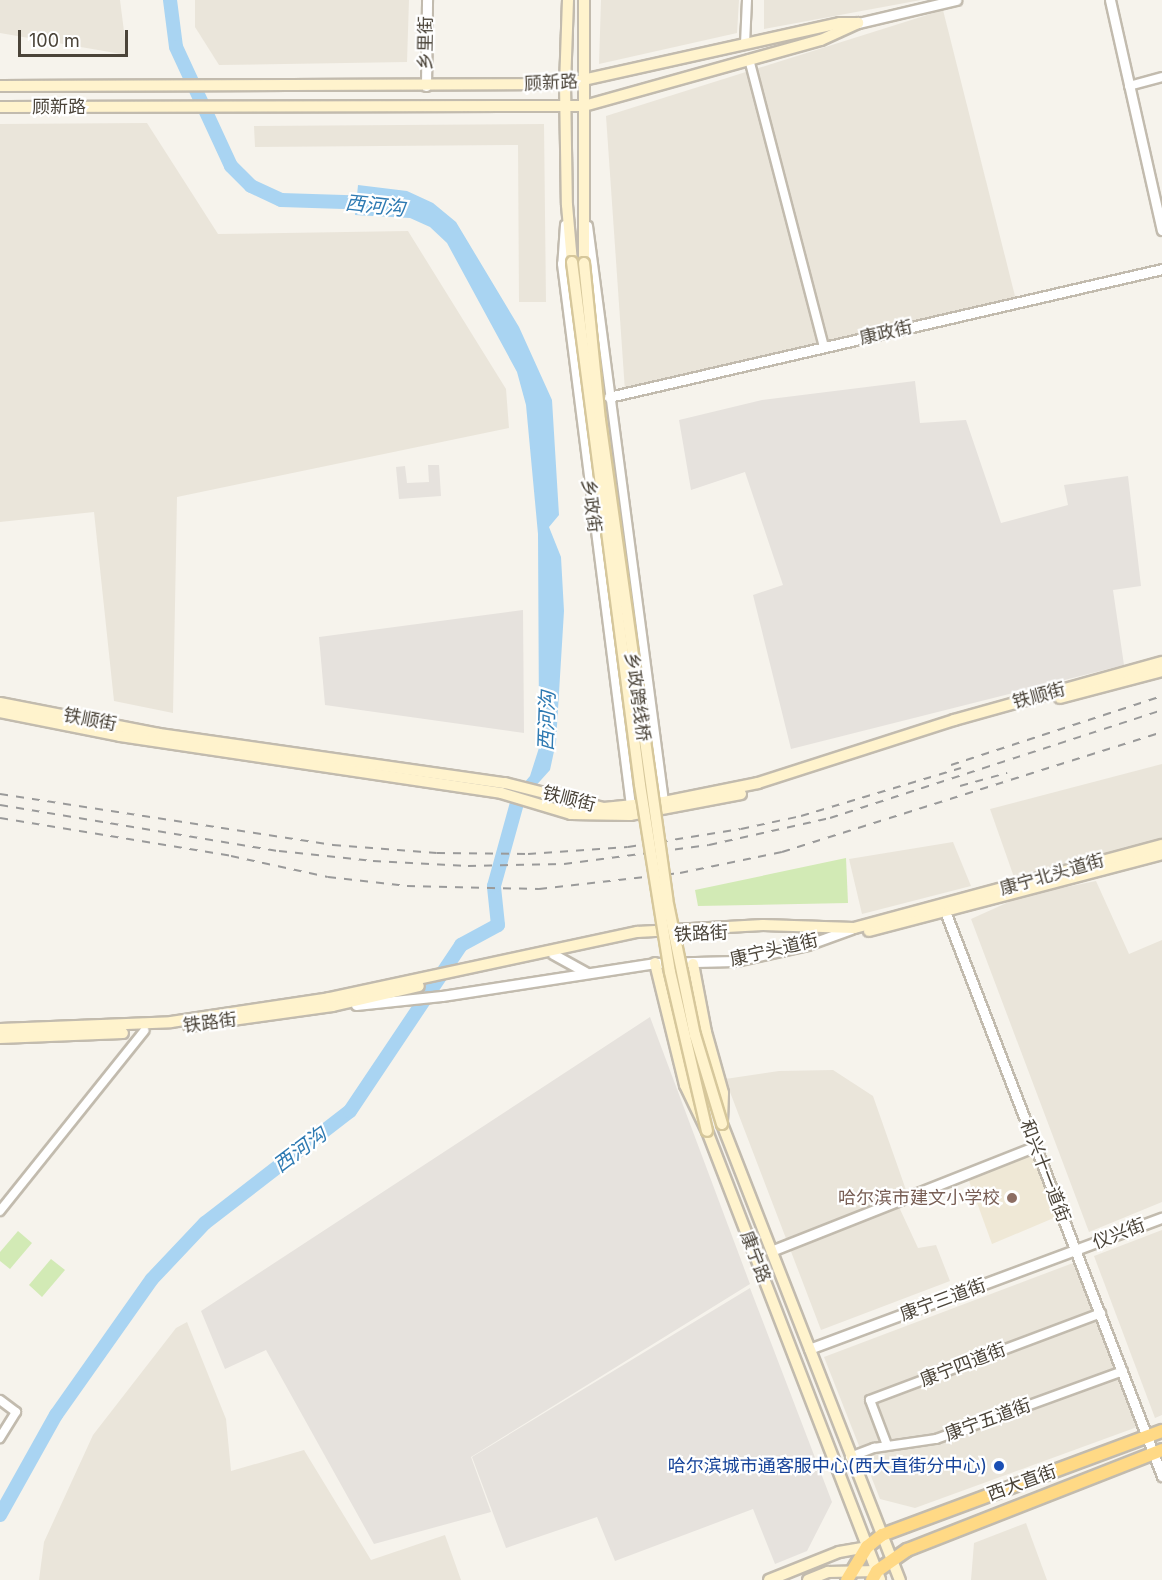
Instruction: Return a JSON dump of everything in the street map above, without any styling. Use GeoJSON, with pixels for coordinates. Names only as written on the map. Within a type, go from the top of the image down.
{"type":"FeatureCollection","features":[{"type":"Feature","properties":{"kind":"highway","name":"西大直街"},"geometry":{"type":"LineString","coordinates":[[882,1535],[1162,1431]]}},
{"type":"Feature","properties":{"kind":"highway","name":"西大直街"},"geometry":{"type":"LineString","coordinates":[[877,1577],[893,1559],[907,1550],[1158,1452]]}},
{"type":"Feature","properties":{"kind":"highway"},"geometry":{"type":"LineString","coordinates":[[849,1576],[867,1548],[882,1535]]}},
{"type":"Feature","properties":{"kind":"main road","name":"乡政街"},"geometry":{"type":"LineString","coordinates":[[568,0],[565,84],[567,205],[572,262],[644,808],[670,972],[707,1131]]}},
{"type":"Feature","properties":{"kind":"main road","name":"乡政街"},"geometry":{"type":"LineString","coordinates":[[584,0],[584,263]]}},
{"type":"Feature","properties":{"kind":"main road","name":"顾新路"},"geometry":{"type":"LineString","coordinates":[[0,86],[238,87],[565,84],[583,82],[840,23],[858,23]]}},
{"type":"Feature","properties":{"kind":"main road","name":"顾新路"},"geometry":{"type":"LineString","coordinates":[[0,107],[584,106],[821,40],[858,23]]}},
{"type":"Feature","properties":{"kind":"main road","name":"乡政跨线桥"},"geometry":{"type":"LineString","coordinates":[[584,263],[601,430],[667,899],[695,1035],[722,1124]]}},
{"type":"Feature","properties":{"kind":"main road","name":"铁顺街"},"geometry":{"type":"LineString","coordinates":[[573,808],[604,808],[664,802],[758,783],[954,720],[1162,662]]}},
{"type":"Feature","properties":{"kind":"main road","name":"铁顺街"},"geometry":{"type":"LineString","coordinates":[[0,703],[159,734],[503,788],[573,808],[630,815],[762,789],[958,725],[1162,671]]}},
{"type":"Feature","properties":{"kind":"main road","name":"铁顺街"},"geometry":{"type":"LineString","coordinates":[[0,712],[120,736],[503,788]]}},
{"type":"Feature","properties":{"kind":"main road","name":"康宁北头道街"},"geometry":{"type":"LineString","coordinates":[[944,909],[1162,845]]}},
{"type":"Feature","properties":{"kind":"main road","name":"康宁北头道街"},"geometry":{"type":"LineString","coordinates":[[944,909],[1162,854]]}},
{"type":"Feature","properties":{"kind":"main road","name":"铁路街"},"geometry":{"type":"LineString","coordinates":[[457,973],[637,932],[751,925],[854,928],[944,909]]}},
{"type":"Feature","properties":{"kind":"main road","name":"铁路街"},"geometry":{"type":"LineString","coordinates":[[457,973],[553,954],[685,934],[763,931],[837,934],[894,927],[944,909]]}},
{"type":"Feature","properties":{"kind":"main road","name":"康宁路"},"geometry":{"type":"LineString","coordinates":[[655,963],[685,1085],[707,1131],[877,1577]]}},
{"type":"Feature","properties":{"kind":"main road","name":"康宁路"},"geometry":{"type":"LineString","coordinates":[[693,964],[706,1032],[723,1093],[722,1124],[850,1457],[900,1580]]}},
{"type":"Feature","properties":{"kind":"main road"},"geometry":{"type":"LineString","coordinates":[[416,983],[457,973]]}},
{"type":"Feature","properties":{"kind":"main road","name":"铁路街"},"geometry":{"type":"LineString","coordinates":[[0,1038],[144,1031],[321,1008],[416,983]]}},
{"type":"Feature","properties":{"kind":"main road","name":"铁路街"},"geometry":{"type":"LineString","coordinates":[[0,1029],[148,1025],[416,983]]}},
{"type":"Feature","properties":{"kind":"main road"},"geometry":{"type":"LineString","coordinates":[[769,1580],[839,1552],[867,1548]]}},
{"type":"Feature","properties":{"kind":"main road"},"geometry":{"type":"LineString","coordinates":[[808,1580],[828,1572],[849,1576],[877,1577]]}},
{"type":"Feature","properties":{"kind":"street","name":"乡里街"},"geometry":{"type":"LineString","coordinates":[[426,86],[427,0]]}},
{"type":"Feature","properties":{"kind":"street"},"geometry":{"type":"LineString","coordinates":[[745,44],[747,0]]}},
{"type":"Feature","properties":{"kind":"street","name":"顾新路"},"geometry":{"type":"LineString","coordinates":[[858,23],[956,0]]}},
{"type":"Feature","properties":{"kind":"street"},"geometry":{"type":"LineString","coordinates":[[1110,0],[1162,230]]}},
{"type":"Feature","properties":{"kind":"street"},"geometry":{"type":"LineString","coordinates":[[749,59],[824,347]]}},
{"type":"Feature","properties":{"kind":"street"},"geometry":{"type":"LineString","coordinates":[[1129,86],[1162,77]]}},
{"type":"Feature","properties":{"kind":"street","name":"乡政街"},"geometry":{"type":"LineString","coordinates":[[583,204],[593,256],[609,397],[664,802]]}},
{"type":"Feature","properties":{"kind":"street","name":"乡政街"},"geometry":{"type":"LineString","coordinates":[[567,205],[562,264],[631,806]]}},
{"type":"Feature","properties":{"kind":"street","name":"康政街"},"geometry":{"type":"LineString","coordinates":[[609,397],[1162,269]]}},
{"type":"Feature","properties":{"kind":"street","name":"和兴十一道街"},"geometry":{"type":"LineString","coordinates":[[944,909],[1148,1436],[1158,1452],[1162,1476]]}},
{"type":"Feature","properties":{"kind":"street","name":"康宁头道街"},"geometry":{"type":"LineString","coordinates":[[321,1008],[442,996],[655,963],[693,964],[735,961],[807,945],[854,928]]}},
{"type":"Feature","properties":{"kind":"street"},"geometry":{"type":"LineString","coordinates":[[553,954],[585,973]]}},
{"type":"Feature","properties":{"kind":"street"},"geometry":{"type":"LineString","coordinates":[[0,1211],[144,1031]]}},
{"type":"Feature","properties":{"kind":"street"},"geometry":{"type":"LineString","coordinates":[[771,1251],[1036,1146]]}},
{"type":"Feature","properties":{"kind":"street","name":"仪兴街"},"geometry":{"type":"LineString","coordinates":[[1076,1251],[1162,1218]]}},
{"type":"Feature","properties":{"kind":"street","name":"康宁三道街"},"geometry":{"type":"LineString","coordinates":[[809,1349],[1076,1251]]}},
{"type":"Feature","properties":{"kind":"street","name":"康宁四道街"},"geometry":{"type":"LineString","coordinates":[[887,1445],[870,1400],[1101,1313]]}},
{"type":"Feature","properties":{"kind":"street","name":"康宁五道街"},"geometry":{"type":"LineString","coordinates":[[850,1457],[887,1445],[936,1439],[1123,1371]]}},
{"type":"Feature","properties":{"kind":"street"},"geometry":{"type":"LineString","coordinates":[[0,1400],[16,1412],[0,1438]]}},
{"type":"Feature","properties":{"kind":"shaded area"},"geometry":{"type":"Polygon","coordinates":[[[0,0],[120,0],[127,55],[0,33],[0,0]]]}},
{"type":"Feature","properties":{"kind":"shaded area"},"geometry":{"type":"Polygon","coordinates":[[[195,0],[409,0],[407,62],[219,65],[195,27],[195,0]]]}},
{"type":"Feature","properties":{"kind":"shaded area"},"geometry":{"type":"Polygon","coordinates":[[[601,0],[739,0],[737,33],[599,64],[601,0]]]}},
{"type":"Feature","properties":{"kind":"shaded area"},"geometry":{"type":"Polygon","coordinates":[[[764,0],[921,0],[764,29],[764,0]]]}},
{"type":"Feature","properties":{"kind":"shaded area"},"geometry":{"type":"Polygon","coordinates":[[[943,10],[1017,304],[625,391],[606,116],[943,10]]]}},
{"type":"Feature","properties":{"kind":"shaded area"},"geometry":{"type":"Polygon","coordinates":[[[147,123],[218,234],[408,231],[506,389],[509,428],[177,497],[173,713],[114,701],[94,512],[0,522],[0,124],[147,123]]]}},
{"type":"Feature","properties":{"kind":"shaded area"},"geometry":{"type":"Polygon","coordinates":[[[544,124],[546,302],[519,302],[518,145],[255,147],[254,126],[544,124]]]}},
{"type":"Feature","properties":{"kind":"shaded area"},"geometry":{"type":"Polygon","coordinates":[[[915,381],[920,423],[966,420],[1001,523],[1068,505],[1064,485],[1128,476],[1141,586],[1113,590],[1124,665],[791,749],[753,595],[783,585],[745,472],[691,490],[679,420],[762,400],[915,381]]]}},
{"type":"Feature","properties":{"kind":"shaded area"},"geometry":{"type":"Polygon","coordinates":[[[428,465],[439,465],[441,496],[399,499],[396,467],[405,466],[407,483],[429,482],[428,465]]]}},
{"type":"Feature","properties":{"kind":"shaded area"},"geometry":{"type":"Polygon","coordinates":[[[523,610],[524,733],[325,705],[319,637],[523,610]]]}},
{"type":"Feature","properties":{"kind":"shaded area"},"geometry":{"type":"Polygon","coordinates":[[[1162,764],[1162,839],[1015,880],[990,809],[1162,764]]]}},
{"type":"Feature","properties":{"kind":"shaded area"},"geometry":{"type":"Polygon","coordinates":[[[953,842],[971,886],[862,914],[849,859],[953,842]]]}},
{"type":"Feature","properties":{"kind":"shaded area"},"geometry":{"type":"Polygon","coordinates":[[[1096,881],[1129,954],[1162,940],[1162,1202],[1089,1232],[971,919],[1022,896],[1096,881]]]}},
{"type":"Feature","properties":{"kind":"shaded area"},"geometry":{"type":"Polygon","coordinates":[[[650,1017],[750,1284],[471,1457],[491,1512],[374,1544],[266,1350],[225,1369],[201,1311],[650,1017]]]}},
{"type":"Feature","properties":{"kind":"shaded area"},"geometry":{"type":"Polygon","coordinates":[[[833,1070],[873,1096],[906,1190],[899,1207],[918,1248],[936,1245],[950,1281],[821,1330],[725,1079],[779,1071],[833,1070]]]}},
{"type":"Feature","properties":{"kind":"shaded area","name":"哈尔滨市建文小学校"},"geometry":{"type":"Polygon","coordinates":[[[1031,1153],[1056,1217],[992,1244],[968,1178],[1031,1153]]]}},
{"type":"Feature","properties":{"kind":"shaded area"},"geometry":{"type":"Polygon","coordinates":[[[1162,1230],[1162,1415],[1155,1418],[1094,1256],[1162,1230]]]}},
{"type":"Feature","properties":{"kind":"shaded area"},"geometry":{"type":"Polygon","coordinates":[[[1073,1263],[1140,1426],[915,1508],[880,1499],[824,1357],[1073,1263]]]}},
{"type":"Feature","properties":{"kind":"shaded area"},"geometry":{"type":"Polygon","coordinates":[[[750,1288],[832,1502],[807,1551],[775,1564],[753,1509],[615,1561],[597,1517],[506,1548],[472,1457],[750,1288]]]}},
{"type":"Feature","properties":{"kind":"shaded area"},"geometry":{"type":"Polygon","coordinates":[[[187,1322],[226,1419],[231,1471],[304,1450],[371,1560],[445,1535],[461,1580],[39,1580],[44,1542],[93,1435],[176,1328],[187,1322]]]}},
{"type":"Feature","properties":{"kind":"shaded area"},"geometry":{"type":"Polygon","coordinates":[[[1026,1523],[1047,1580],[971,1580],[974,1543],[1026,1523]]]}},
{"type":"Feature","properties":{"kind":"green space"},"geometry":{"type":"Polygon","coordinates":[[[846,858],[848,903],[698,906],[695,890],[846,858]]]}},
{"type":"Feature","properties":{"kind":"green space"},"geometry":{"type":"Polygon","coordinates":[[[18,1231],[32,1243],[10,1269],[0,1261],[0,1252],[18,1231]]]}},
{"type":"Feature","properties":{"kind":"green space"},"geometry":{"type":"Polygon","coordinates":[[[51,1259],[65,1270],[42,1297],[29,1285],[51,1259]]]}},
{"type":"Feature","properties":{"kind":"water"},"geometry":{"type":"Polygon","coordinates":[[[358,185],[407,191],[433,203],[456,222],[519,327],[552,400],[559,515],[549,527],[561,557],[564,611],[556,742],[550,770],[523,800],[508,802],[530,776],[545,729],[539,726],[538,534],[526,405],[517,372],[447,243],[430,227],[410,218],[355,215],[358,185]]]}},
{"type":"Feature","properties":{"kind":"waterway","name":"西河沟"},"geometry":{"type":"LineString","coordinates":[[170,0],[176,47],[231,166],[251,186],[281,200],[375,203]]}},
{"type":"Feature","properties":{"kind":"waterway","name":"西河沟"},"geometry":{"type":"LineString","coordinates":[[0,1515],[56,1415],[152,1279],[205,1223],[350,1111],[461,945],[498,925],[494,886],[517,803],[527,791]]}},
{"type":"Feature","properties":{"kind":"railway"},"geometry":{"type":"LineString","coordinates":[[951,765],[1162,696]]}},
{"type":"Feature","properties":{"kind":"railway"},"geometry":{"type":"LineString","coordinates":[[0,805],[279,851],[373,861],[468,866],[564,864],[709,845],[830,818],[1162,710]]}},
{"type":"Feature","properties":{"kind":"railway"},"geometry":{"type":"LineString","coordinates":[[0,818],[231,856],[328,877],[407,886],[539,889],[680,873],[782,852],[1162,732]]}},
{"type":"Feature","properties":{"kind":"railway"},"geometry":{"type":"LineString","coordinates":[[0,794],[333,845],[437,853],[528,854],[628,847],[741,829],[801,816],[961,768]]}},
{"type":"Feature","properties":{"kind":"railway"},"geometry":{"type":"LineString","coordinates":[[960,786],[1007,773]]}},
{"type":"Feature","properties":{"kind":"place","name":"哈尔滨市建文小学校"},"geometry":{"type":"Point","coordinates":[1012,1198]}},
{"type":"Feature","properties":{"kind":"place","name":"哈尔滨城市通客服中心(西大直街分中心)"},"geometry":{"type":"Point","coordinates":[999,1466]}}]}
